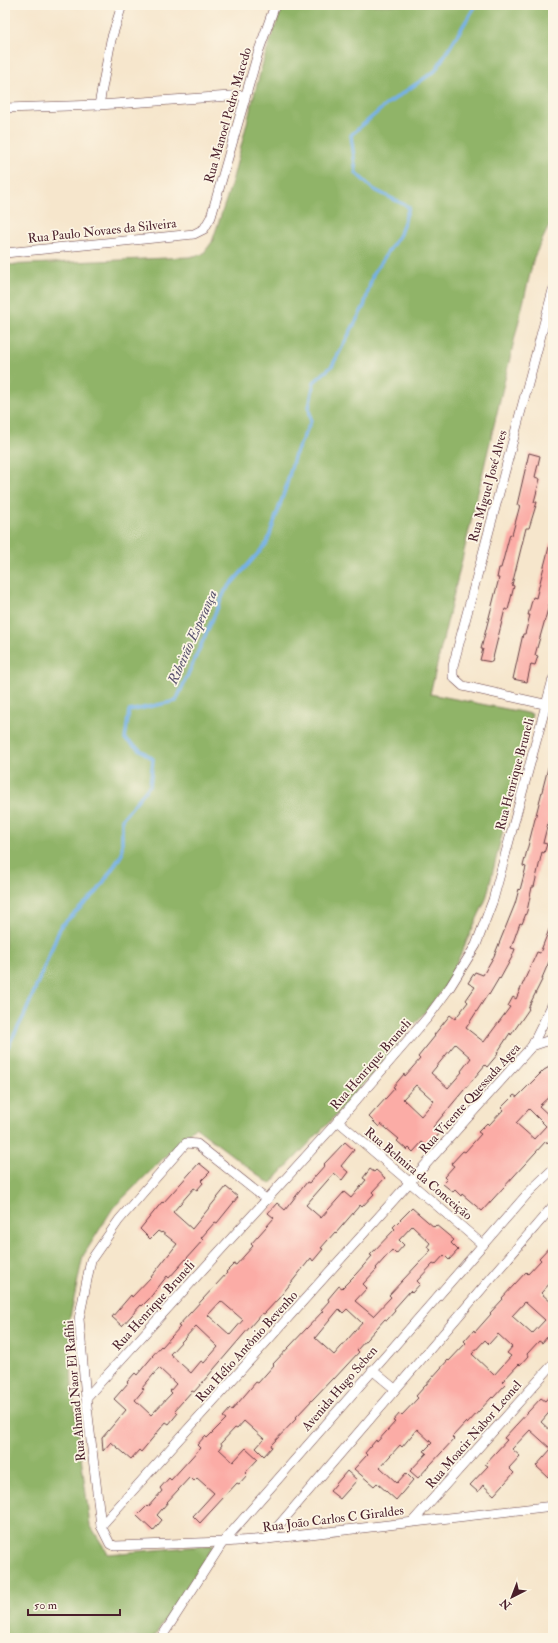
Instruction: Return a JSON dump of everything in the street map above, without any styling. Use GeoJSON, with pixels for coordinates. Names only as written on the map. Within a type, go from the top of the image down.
{"type":"FeatureCollection","features":[{"type":"Feature","properties":{"kind":"street"},"geometry":{"type":"LineString","coordinates":[[99,105],[111,40],[122,5]]}},
{"type":"Feature","properties":{"kind":"street","name":"Rua Manoel Pedro Macedo"},"geometry":{"type":"LineString","coordinates":[[202,231],[207,226],[211,217],[245,95],[275,5]]}},
{"type":"Feature","properties":{"kind":"street"},"geometry":{"type":"LineString","coordinates":[[5,108],[99,105],[245,95]]}},
{"type":"Feature","properties":{"kind":"street","name":"Rua Paulo Novaes da Silveira"},"geometry":{"type":"LineString","coordinates":[[5,253],[194,234],[202,231]]}},
{"type":"Feature","properties":{"kind":"street","name":"Rua Miguel José Alves"},"geometry":{"type":"LineString","coordinates":[[550,705],[463,686],[453,677],[453,666],[553,290]]}},
{"type":"Feature","properties":{"kind":"street","name":"Rua Henrique Bruneli"},"geometry":{"type":"LineString","coordinates":[[86,1398],[338,1121],[428,1017],[450,987],[476,945],[493,900],[550,705],[553,679]]}},
{"type":"Feature","properties":{"kind":"street"},"geometry":{"type":"LineString","coordinates":[[532,1046],[553,1003]]}},
{"type":"Feature","properties":{"kind":"street","name":"Rua Vicente Quessada Agea"},"geometry":{"type":"LineString","coordinates":[[410,1184],[532,1046],[553,1039]]}},
{"type":"Feature","properties":{"kind":"street","name":"Rua Belmira da Conceição"},"geometry":{"type":"LineString","coordinates":[[338,1121],[483,1245]]}},
{"type":"Feature","properties":{"kind":"street","name":"Rua Ahmad Naor El Rafihi"},"geometry":{"type":"LineString","coordinates":[[115,1546],[110,1544],[101,1526],[86,1398],[79,1319],[91,1260],[119,1220],[186,1143],[197,1144],[266,1200]]}},
{"type":"Feature","properties":{"kind":"street","name":"Avenida Hugo Seben"},"geometry":{"type":"LineString","coordinates":[[161,1638],[223,1542],[529,1192],[553,1169]]}},
{"type":"Feature","properties":{"kind":"street","name":"Rua Hélio Antônio Bevenho"},"geometry":{"type":"LineString","coordinates":[[101,1526],[410,1184]]}},
{"type":"Feature","properties":{"kind":"street"},"geometry":{"type":"LineString","coordinates":[[267,1539],[553,1206]]}},
{"type":"Feature","properties":{"kind":"street","name":"Rua Moacir Nabor Leonel"},"geometry":{"type":"LineString","coordinates":[[413,1521],[553,1364]]}},
{"type":"Feature","properties":{"kind":"street"},"geometry":{"type":"LineString","coordinates":[[372,1370],[395,1389]]}},
{"type":"Feature","properties":{"kind":"street","name":"Rua João Carlos C Giraldes"},"geometry":{"type":"LineString","coordinates":[[115,1546],[267,1539],[552,1505]]}},
{"type":"Feature","properties":{"kind":"green space"},"geometry":{"type":"Polygon","coordinates":[[[283,5],[553,5],[553,223],[548,228],[534,257],[430,694],[532,714],[486,899],[446,986],[424,1013],[337,1114],[270,1184],[195,1127],[113,1208],[83,1256],[69,1322],[72,1387],[90,1525],[108,1554],[214,1545],[153,1638],[5,1638],[5,265],[189,257],[203,254],[212,242],[232,182],[264,59],[283,5]]]}},
{"type":"Feature","properties":{"kind":"building"},"geometry":{"type":"Polygon","coordinates":[[[529,453],[540,456],[535,477],[540,479],[534,502],[537,502],[529,528],[526,528],[512,585],[514,586],[508,610],[505,609],[492,662],[480,660],[483,649],[481,649],[499,578],[497,578],[499,568],[501,568],[510,534],[512,535],[520,505],[517,505],[529,453]]]}},
{"type":"Feature","properties":{"kind":"building"},"geometry":{"type":"Polygon","coordinates":[[[550,543],[553,544],[553,591],[535,655],[538,656],[535,665],[531,664],[527,682],[513,679],[523,634],[525,634],[530,615],[528,615],[533,597],[536,598],[550,543]]]}},
{"type":"Feature","properties":{"kind":"building"},"geometry":{"type":"Polygon","coordinates":[[[549,764],[553,765],[553,816],[550,815],[543,843],[547,844],[544,853],[542,852],[527,911],[522,924],[520,923],[511,948],[515,949],[500,979],[499,978],[466,1028],[484,1042],[510,1007],[508,1006],[513,997],[516,999],[537,952],[540,953],[552,922],[553,958],[551,957],[543,978],[528,1008],[529,1009],[511,1035],[510,1033],[497,1053],[498,1054],[487,1067],[485,1065],[433,1127],[440,1133],[428,1147],[422,1142],[413,1152],[409,1148],[407,1150],[397,1141],[399,1139],[381,1124],[379,1127],[369,1117],[395,1088],[393,1087],[404,1074],[405,1076],[420,1059],[418,1057],[450,1015],[455,1019],[468,1002],[466,1000],[475,987],[468,983],[475,972],[483,975],[494,956],[515,904],[519,889],[520,890],[526,867],[523,866],[549,764]],[[455,1044],[431,1073],[448,1088],[462,1072],[461,1071],[471,1058],[455,1044]],[[416,1085],[403,1099],[421,1116],[434,1101],[416,1085]]]}},
{"type":"Feature","properties":{"kind":"building"},"geometry":{"type":"Polygon","coordinates":[[[553,1065],[553,1093],[539,1106],[553,1119],[553,1137],[547,1143],[546,1141],[482,1211],[462,1194],[461,1196],[455,1190],[453,1192],[443,1184],[447,1180],[444,1177],[454,1166],[451,1164],[463,1151],[465,1152],[481,1134],[478,1132],[487,1123],[489,1125],[503,1110],[501,1108],[514,1095],[517,1097],[544,1070],[553,1065]],[[529,1109],[516,1123],[534,1139],[546,1126],[529,1109]]]}},
{"type":"Feature","properties":{"kind":"building"},"geometry":{"type":"Polygon","coordinates":[[[345,1142],[354,1150],[341,1166],[348,1172],[342,1180],[334,1173],[306,1205],[321,1218],[344,1192],[351,1198],[366,1180],[363,1178],[370,1169],[374,1172],[376,1170],[385,1178],[372,1192],[374,1194],[362,1207],[360,1205],[336,1233],[335,1232],[321,1248],[323,1249],[313,1261],[311,1258],[279,1298],[264,1314],[262,1313],[194,1392],[192,1391],[175,1410],[178,1413],[169,1424],[166,1422],[141,1452],[139,1450],[131,1459],[111,1442],[103,1451],[102,1438],[126,1410],[114,1399],[128,1383],[127,1382],[135,1373],[137,1375],[152,1356],[180,1327],[178,1326],[227,1273],[226,1272],[234,1264],[236,1265],[253,1246],[251,1244],[274,1218],[268,1213],[277,1203],[285,1210],[307,1182],[309,1183],[325,1165],[324,1164],[345,1142]],[[221,1301],[208,1315],[230,1335],[243,1320],[221,1301]],[[196,1326],[170,1354],[191,1373],[201,1361],[204,1363],[218,1347],[196,1326]],[[159,1368],[142,1388],[144,1389],[135,1400],[151,1415],[172,1393],[170,1391],[176,1384],[159,1368]]]}},
{"type":"Feature","properties":{"kind":"building"},"geometry":{"type":"Polygon","coordinates":[[[199,1163],[210,1172],[201,1181],[203,1183],[197,1190],[194,1188],[173,1212],[192,1229],[226,1187],[238,1197],[217,1223],[215,1222],[201,1238],[203,1240],[169,1278],[167,1276],[149,1299],[142,1306],[141,1305],[122,1326],[112,1317],[131,1295],[132,1297],[151,1277],[177,1244],[162,1232],[161,1233],[158,1231],[150,1239],[140,1229],[162,1202],[163,1203],[199,1163]]]}},
{"type":"Feature","properties":{"kind":"building"},"geometry":{"type":"Polygon","coordinates":[[[412,1208],[434,1227],[436,1225],[454,1240],[451,1243],[458,1250],[449,1260],[444,1255],[435,1265],[433,1264],[417,1281],[420,1284],[412,1293],[410,1291],[394,1309],[395,1311],[387,1320],[385,1319],[357,1350],[359,1352],[295,1418],[296,1419],[271,1445],[272,1447],[264,1456],[256,1448],[264,1439],[244,1421],[237,1429],[235,1428],[221,1443],[222,1445],[219,1449],[233,1462],[246,1448],[258,1459],[245,1473],[247,1475],[239,1484],[237,1483],[200,1523],[193,1516],[214,1493],[197,1478],[194,1481],[190,1477],[157,1515],[162,1520],[153,1531],[137,1516],[147,1506],[148,1507],[162,1491],[160,1488],[169,1478],[171,1480],[200,1448],[197,1445],[205,1436],[207,1438],[226,1419],[223,1417],[230,1409],[232,1410],[256,1382],[258,1383],[274,1365],[273,1364],[323,1311],[321,1310],[329,1301],[328,1299],[339,1286],[342,1288],[372,1256],[370,1255],[395,1229],[393,1227],[412,1208]],[[412,1226],[399,1240],[404,1245],[396,1254],[392,1250],[376,1268],[377,1269],[363,1284],[367,1288],[355,1301],[373,1316],[391,1297],[389,1295],[431,1250],[427,1247],[430,1243],[412,1226]],[[339,1309],[315,1338],[334,1355],[362,1323],[347,1309],[343,1313],[339,1309]]]}},
{"type":"Feature","properties":{"kind":"building"},"geometry":{"type":"Polygon","coordinates":[[[553,1243],[553,1280],[541,1293],[553,1304],[553,1330],[542,1343],[539,1341],[527,1354],[528,1356],[520,1365],[519,1364],[502,1382],[505,1385],[467,1424],[466,1422],[452,1437],[454,1439],[418,1478],[410,1471],[427,1453],[424,1451],[432,1443],[417,1429],[402,1447],[400,1445],[380,1467],[397,1483],[406,1473],[413,1480],[396,1500],[377,1483],[374,1486],[354,1469],[367,1455],[365,1453],[395,1422],[393,1421],[400,1413],[402,1415],[418,1398],[416,1396],[448,1360],[449,1361],[466,1343],[464,1341],[474,1330],[475,1332],[491,1314],[490,1313],[503,1299],[502,1298],[526,1272],[528,1274],[541,1260],[539,1258],[553,1243]],[[525,1302],[512,1316],[532,1334],[545,1320],[525,1302]],[[498,1334],[489,1344],[485,1340],[472,1354],[494,1375],[511,1356],[507,1353],[512,1347],[498,1334]]]}},
{"type":"Feature","properties":{"kind":"building"},"geometry":{"type":"Polygon","coordinates":[[[553,1392],[553,1408],[541,1422],[553,1433],[553,1472],[548,1477],[536,1466],[551,1449],[530,1430],[512,1449],[520,1456],[509,1468],[514,1473],[494,1495],[483,1485],[478,1492],[470,1485],[488,1466],[485,1464],[507,1440],[504,1438],[541,1398],[545,1401],[553,1392]]]}},
{"type":"Feature","properties":{"kind":"building"},"geometry":{"type":"Polygon","coordinates":[[[347,1471],[357,1480],[340,1499],[330,1491],[347,1471]]]}},
{"type":"Feature","properties":{"kind":"waterway","name":"Ribeirão Esperança"},"geometry":{"type":"LineString","coordinates":[[5,1052],[24,1016],[61,926],[97,892],[122,854],[122,819],[150,785],[153,759],[125,739],[129,711],[176,701],[225,591],[267,543],[286,487],[294,457],[311,421],[309,407],[314,382],[332,366],[364,306],[373,274],[400,234],[409,207],[373,189],[356,173],[351,135],[387,104],[435,71],[476,5]]}}]}
